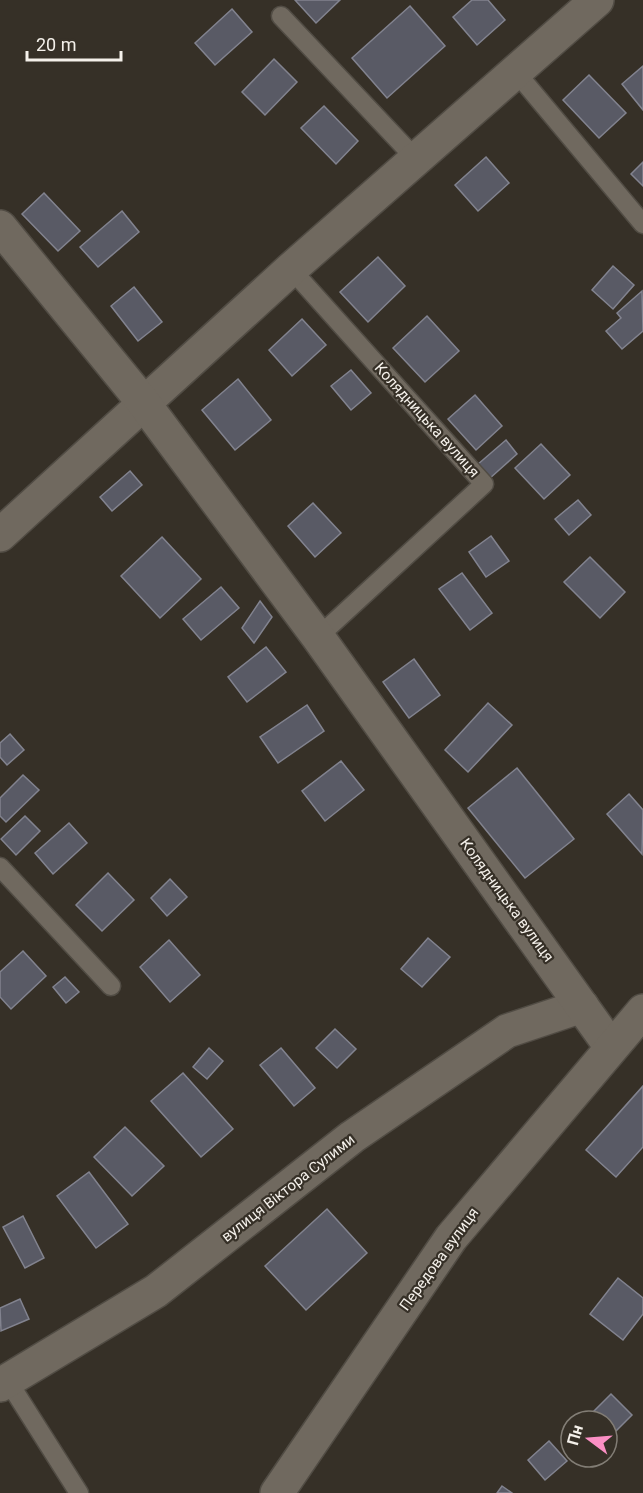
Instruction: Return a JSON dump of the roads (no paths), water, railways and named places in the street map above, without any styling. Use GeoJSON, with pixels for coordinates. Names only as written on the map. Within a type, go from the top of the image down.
{"type":"FeatureCollection","features":[{"type":"Feature","properties":{"kind":"street"},"geometry":{"type":"LineString","coordinates":[[0,535],[291,269],[597,0]]}},
{"type":"Feature","properties":{"kind":"street","name":"Колядницька вулиця"},"geometry":{"type":"LineString","coordinates":[[0,227],[143,402],[318,636],[611,1047]]}},
{"type":"Feature","properties":{"kind":"street","name":"вулиця Віктора Сулими"},"geometry":{"type":"LineString","coordinates":[[4,1383],[156,1291],[352,1137],[507,1031],[582,1006]]}},
{"type":"Feature","properties":{"kind":"street","name":"Передова вулиця"},"geometry":{"type":"LineString","coordinates":[[278,1493],[451,1238],[643,1011]]}},
{"type":"Feature","properties":{"kind":"lane"},"geometry":{"type":"LineString","coordinates":[[281,16],[416,159]]}},
{"type":"Feature","properties":{"kind":"lane"},"geometry":{"type":"LineString","coordinates":[[515,71],[643,224]]}},
{"type":"Feature","properties":{"kind":"lane","name":"Колядницька вулиця"},"geometry":{"type":"LineString","coordinates":[[291,269],[484,484],[318,636]]}},
{"type":"Feature","properties":{"kind":"lane"},"geometry":{"type":"LineString","coordinates":[[0,867],[111,986]]}},
{"type":"Feature","properties":{"kind":"lane"},"geometry":{"type":"LineString","coordinates":[[4,1383],[79,1493]]}}]}
